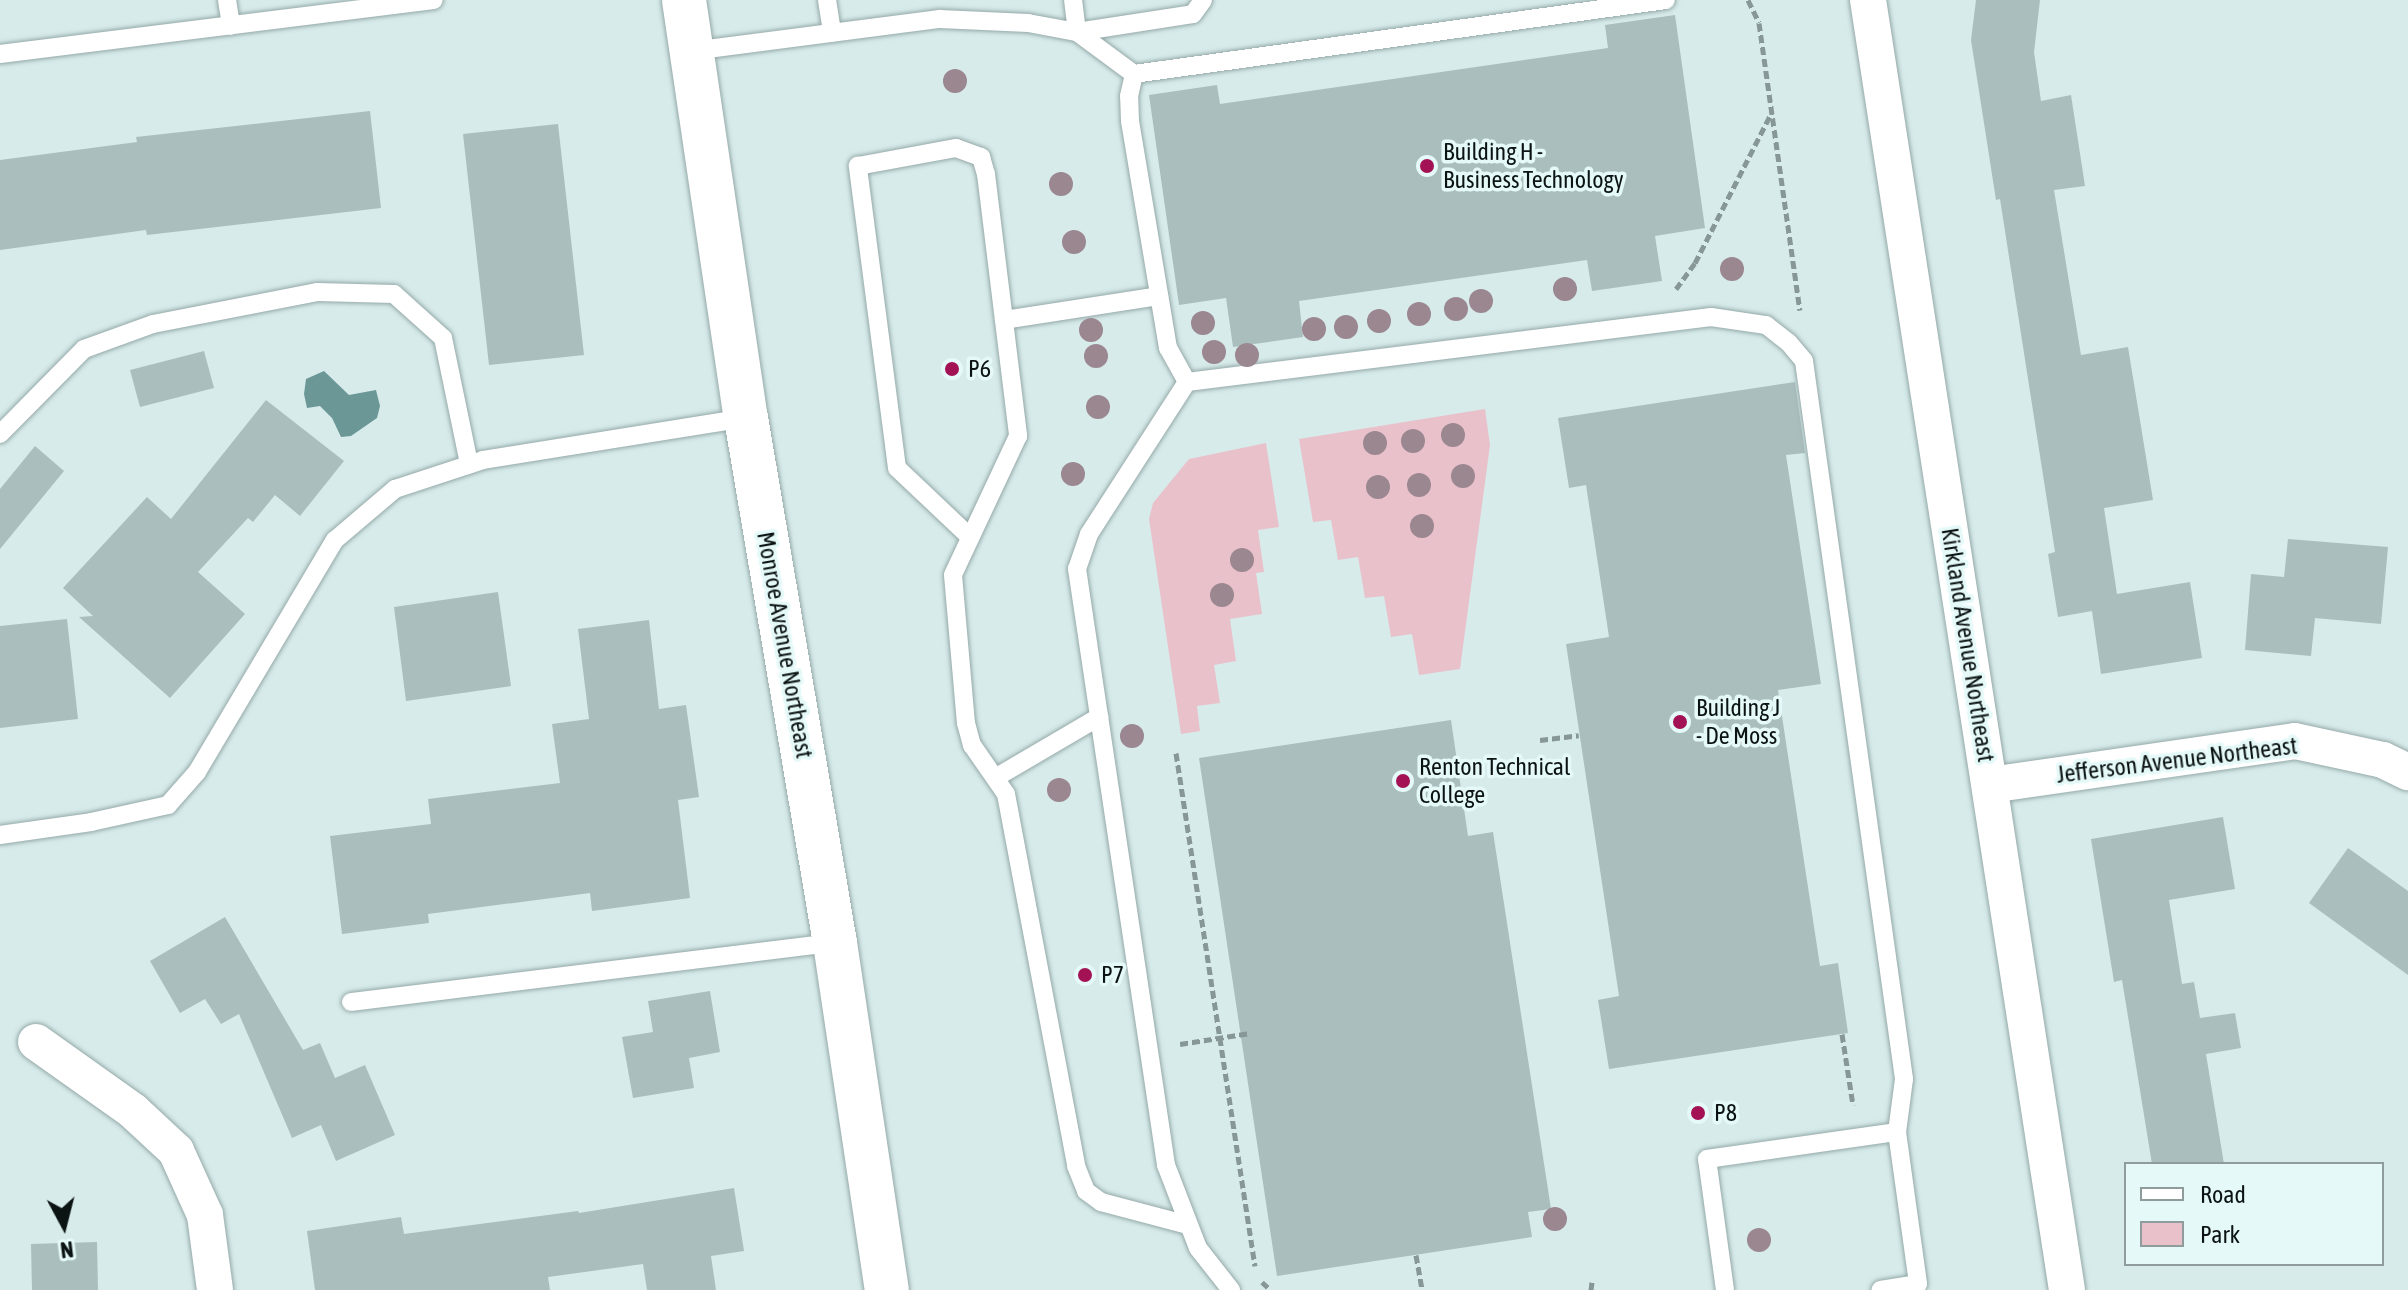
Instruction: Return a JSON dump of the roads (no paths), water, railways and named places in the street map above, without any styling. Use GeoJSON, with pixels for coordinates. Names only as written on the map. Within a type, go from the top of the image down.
{"type":"FeatureCollection","features":[{"type":"Feature","properties":{"kind":"street","name":"Monroe Avenue Northeast"},"geometry":{"type":"LineString","coordinates":[[684,0],[746,418],[835,943],[887,1290]]}},
{"type":"Feature","properties":{"kind":"street","name":"Kirkland Avenue Northeast"},"geometry":{"type":"LineString","coordinates":[[1868,0],[2067,1290]]}},
{"type":"Feature","properties":{"kind":"street","name":"Jefferson Avenue Northeast"},"geometry":{"type":"LineString","coordinates":[[1990,785],[2295,741],[2383,760],[2408,772]]}},
{"type":"Feature","properties":{"kind":"street"},"geometry":{"type":"LineString","coordinates":[[36,1042],[133,1111],[176,1151],[205,1215],[215,1290]]}},
{"type":"Feature","properties":{"kind":"lane"},"geometry":{"type":"LineString","coordinates":[[227,0],[231,26]]}},
{"type":"Feature","properties":{"kind":"lane"},"geometry":{"type":"LineString","coordinates":[[0,54],[380,4],[434,0]]}},
{"type":"Feature","properties":{"kind":"lane"},"geometry":{"type":"LineString","coordinates":[[827,0],[832,33]]}},
{"type":"Feature","properties":{"kind":"lane"},"geometry":{"type":"LineString","coordinates":[[1073,0],[1077,32],[1134,74]]}},
{"type":"Feature","properties":{"kind":"lane"},"geometry":{"type":"LineString","coordinates":[[691,51],[940,19],[1028,23],[1077,32],[1193,14],[1203,0]]}},
{"type":"Feature","properties":{"kind":"lane"},"geometry":{"type":"LineString","coordinates":[[1134,74],[1152,69],[1666,0]]}},
{"type":"Feature","properties":{"kind":"lane"},"geometry":{"type":"LineString","coordinates":[[1134,74],[1129,96],[1130,121],[1159,296],[1168,348],[1187,382]]}},
{"type":"Feature","properties":{"kind":"lane"},"geometry":{"type":"LineString","coordinates":[[970,537],[897,468],[858,166],[956,148],[981,157],[986,174],[1018,436],[953,575],[966,723],[972,745],[1006,794],[1076,1166],[1086,1191],[1101,1202],[1188,1225]]}},
{"type":"Feature","properties":{"kind":"lane"},"geometry":{"type":"LineString","coordinates":[[0,434],[84,349],[153,324],[318,292],[394,294],[443,338],[469,464]]}},
{"type":"Feature","properties":{"kind":"lane"},"geometry":{"type":"LineString","coordinates":[[1004,320],[1159,296]]}},
{"type":"Feature","properties":{"kind":"lane"},"geometry":{"type":"LineString","coordinates":[[1187,382],[1711,317],[1738,318],[1766,325],[1789,343],[1804,361],[1904,1079],[1897,1132],[1918,1284],[1880,1290]]}},
{"type":"Feature","properties":{"kind":"lane"},"geometry":{"type":"LineString","coordinates":[[1187,382],[1089,534],[1077,569],[1166,1165],[1198,1248],[1231,1290]]}},
{"type":"Feature","properties":{"kind":"lane"},"geometry":{"type":"LineString","coordinates":[[0,835],[91,822],[168,805],[197,772],[335,540],[395,489],[469,464],[681,426],[746,418]]}},
{"type":"Feature","properties":{"kind":"lane"},"geometry":{"type":"LineString","coordinates":[[995,778],[1099,717]]}},
{"type":"Feature","properties":{"kind":"lane"},"geometry":{"type":"LineString","coordinates":[[351,1002],[835,943]]}},
{"type":"Feature","properties":{"kind":"lane"},"geometry":{"type":"LineString","coordinates":[[1725,1290],[1707,1159],[1897,1132]]}},
{"type":"Feature","properties":{"kind":"water"},"geometry":{"type":"Polygon","coordinates":[[[324,371],[349,395],[376,390],[380,406],[377,418],[351,436],[341,437],[332,418],[320,406],[307,408],[304,394],[306,379],[324,371]]]}},
{"type":"Feature","properties":{"kind":"place","name":"Building H - Business Technology"},"geometry":{"type":"Point","coordinates":[1427,166]}},
{"type":"Feature","properties":{"kind":"place","name":"P6"},"geometry":{"type":"Point","coordinates":[952,369]}},
{"type":"Feature","properties":{"kind":"place","name":"Building J - De Moss"},"geometry":{"type":"Point","coordinates":[1680,722]}},
{"type":"Feature","properties":{"kind":"place","name":"Renton Technical College"},"geometry":{"type":"Point","coordinates":[1403,781]}},
{"type":"Feature","properties":{"kind":"place","name":"P7"},"geometry":{"type":"Point","coordinates":[1085,975]}},
{"type":"Feature","properties":{"kind":"place","name":"P8"},"geometry":{"type":"Point","coordinates":[1698,1113]}}]}
